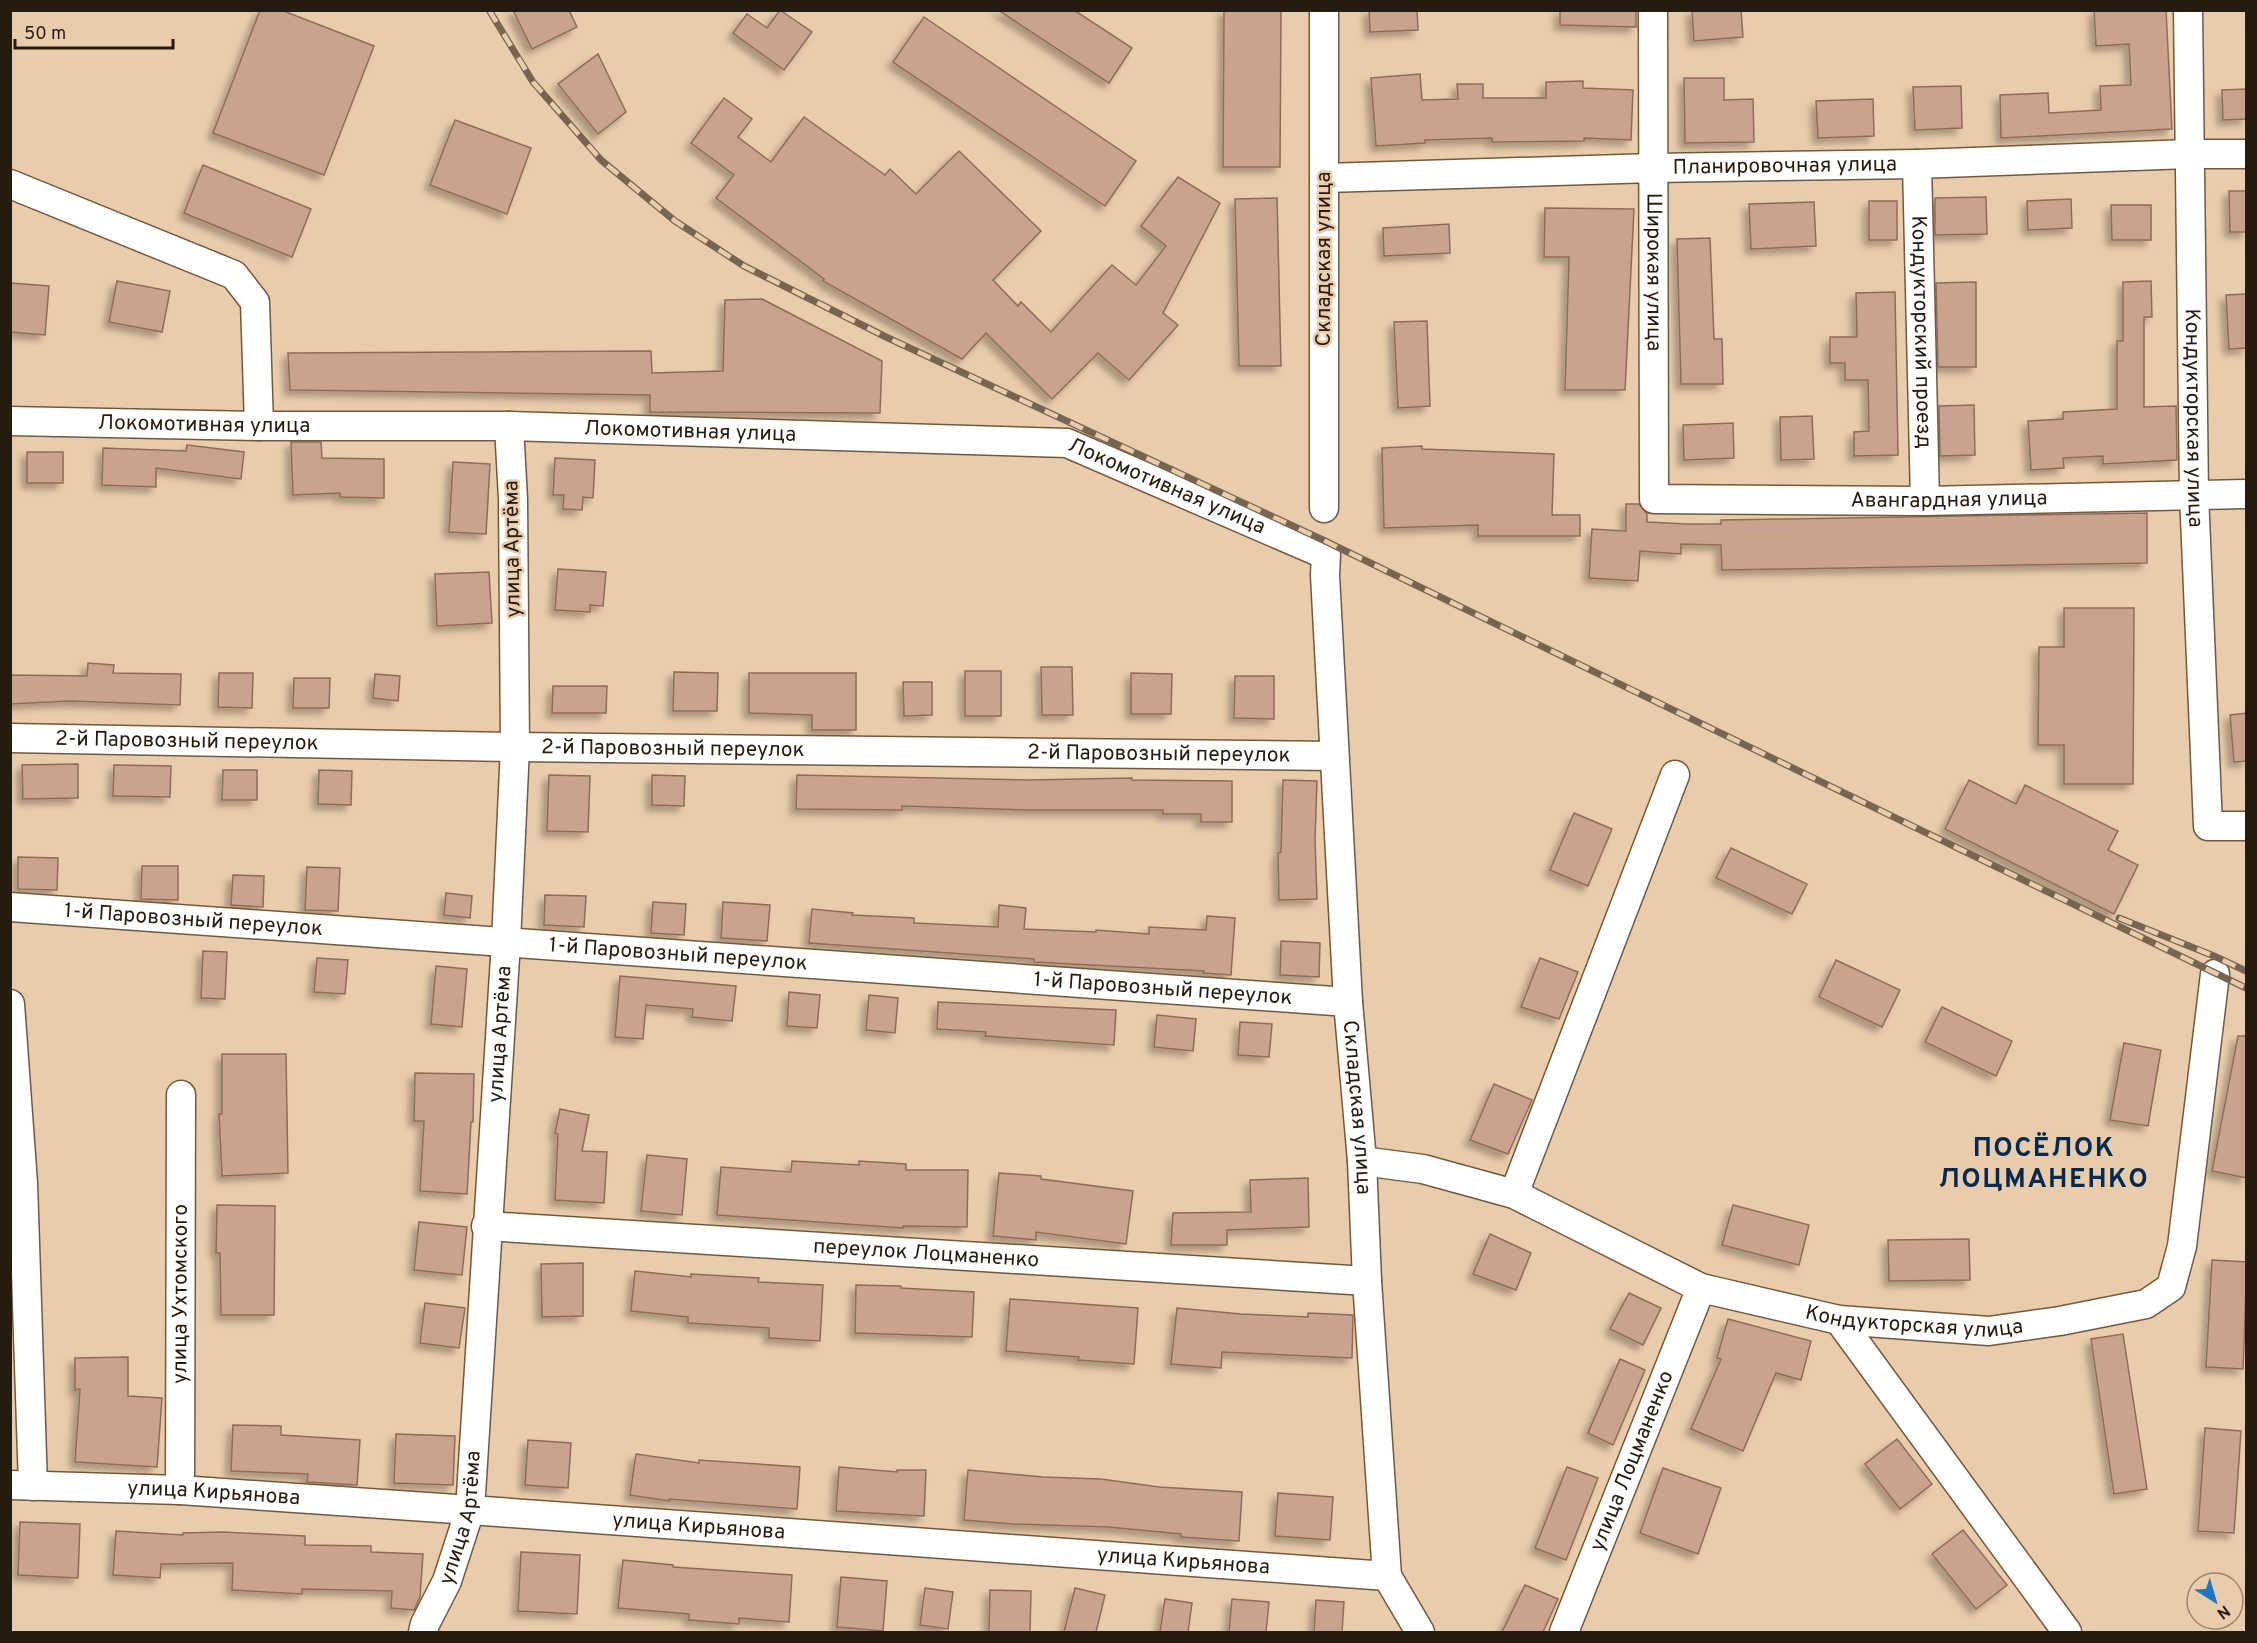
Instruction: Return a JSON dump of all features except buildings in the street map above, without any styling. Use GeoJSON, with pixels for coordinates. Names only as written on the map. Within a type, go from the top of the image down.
{"type":"FeatureCollection","features":[{"type":"Feature","properties":{"kind":"street","name":"Складская улица"},"geometry":{"type":"LineString","coordinates":[[1324,10],[1324,508]]}},
{"type":"Feature","properties":{"kind":"street","name":"Широкая улица"},"geometry":{"type":"LineString","coordinates":[[1653,10],[1653,499]]}},
{"type":"Feature","properties":{"kind":"street","name":"Кондукторская улица"},"geometry":{"type":"LineString","coordinates":[[2188,10],[2194,494],[2208,826],[2247,826]]}},
{"type":"Feature","properties":{"kind":"street","name":"Планировочная улица"},"geometry":{"type":"LineString","coordinates":[[1324,178],[2247,154]]}},
{"type":"Feature","properties":{"kind":"street","name":"Кондукторский проезд"},"geometry":{"type":"LineString","coordinates":[[1917,164],[1925,501]]}},
{"type":"Feature","properties":{"kind":"street"},"geometry":{"type":"LineString","coordinates":[[10,184],[234,275],[255,302],[260,426]]}},
{"type":"Feature","properties":{"kind":"street","name":"Локомотивная улица"},"geometry":{"type":"LineString","coordinates":[[10,421],[260,426],[509,426],[1068,443],[1326,555],[1324,574]]}},
{"type":"Feature","properties":{"kind":"street","name":"улица Артёма"},"geometry":{"type":"LineString","coordinates":[[423,1632],[424,1624],[447,1581],[470,1509],[486,1226],[506,942],[515,747],[513,499],[509,426]]}},
{"type":"Feature","properties":{"kind":"street","name":"Авангардная улица"},"geometry":{"type":"LineString","coordinates":[[1653,499],[1925,501],[2247,494]]}},
{"type":"Feature","properties":{"kind":"street","name":"Складская улица"},"geometry":{"type":"LineString","coordinates":[[1324,574],[1348,1002],[1362,1161],[1367,1281],[1387,1576],[1420,1632]]}},
{"type":"Feature","properties":{"kind":"street","name":"2-й Паровозный переулок"},"geometry":{"type":"LineString","coordinates":[[10,738],[515,747],[1335,756]]}},
{"type":"Feature","properties":{"kind":"street"},"geometry":{"type":"LineString","coordinates":[[1514,1194],[1675,774]]}},
{"type":"Feature","properties":{"kind":"street","name":"1-й Паровозный переулок"},"geometry":{"type":"LineString","coordinates":[[10,908],[1348,1002]]}},
{"type":"Feature","properties":{"kind":"street","name":"Кондукторская улица"},"geometry":{"type":"LineString","coordinates":[[1362,1161],[1423,1169],[1514,1194],[1701,1288],[1839,1320],[1989,1331],[2060,1321],[2146,1304],[2171,1287],[2182,1246],[2215,974]]}},
{"type":"Feature","properties":{"kind":"street"},"geometry":{"type":"LineString","coordinates":[[10,1004],[23,1183],[22,1485]]}},
{"type":"Feature","properties":{"kind":"street","name":"улица Ухтомского"},"geometry":{"type":"LineString","coordinates":[[180,1490],[181,1095]]}},
{"type":"Feature","properties":{"kind":"street","name":"переулок Лоцманенко"},"geometry":{"type":"LineString","coordinates":[[486,1226],[1367,1281]]}},
{"type":"Feature","properties":{"kind":"street","name":"улица Лоцманенко"},"geometry":{"type":"LineString","coordinates":[[1564,1632],[1701,1288]]}},
{"type":"Feature","properties":{"kind":"street"},"geometry":{"type":"LineString","coordinates":[[1839,1320],[2067,1632]]}},
{"type":"Feature","properties":{"kind":"street","name":"улица Кирьянова"},"geometry":{"type":"LineString","coordinates":[[22,1485],[180,1490],[470,1509],[1387,1576]]}},
{"type":"Feature","properties":{"kind":"railway"},"geometry":{"type":"LineString","coordinates":[[489,10],[533,82],[601,160],[675,221],[744,266],[886,337],[1323,540],[2246,988]]}},
{"type":"Feature","properties":{"kind":"railway"},"geometry":{"type":"LineString","coordinates":[[2119,918],[2246,971]]}},
{"type":"Feature","properties":{"kind":"district","name":"ПОСЁЛОК ЛОЦМАНЕНКО"},"geometry":{"type":"Point","coordinates":[2044,1164]}}]}
